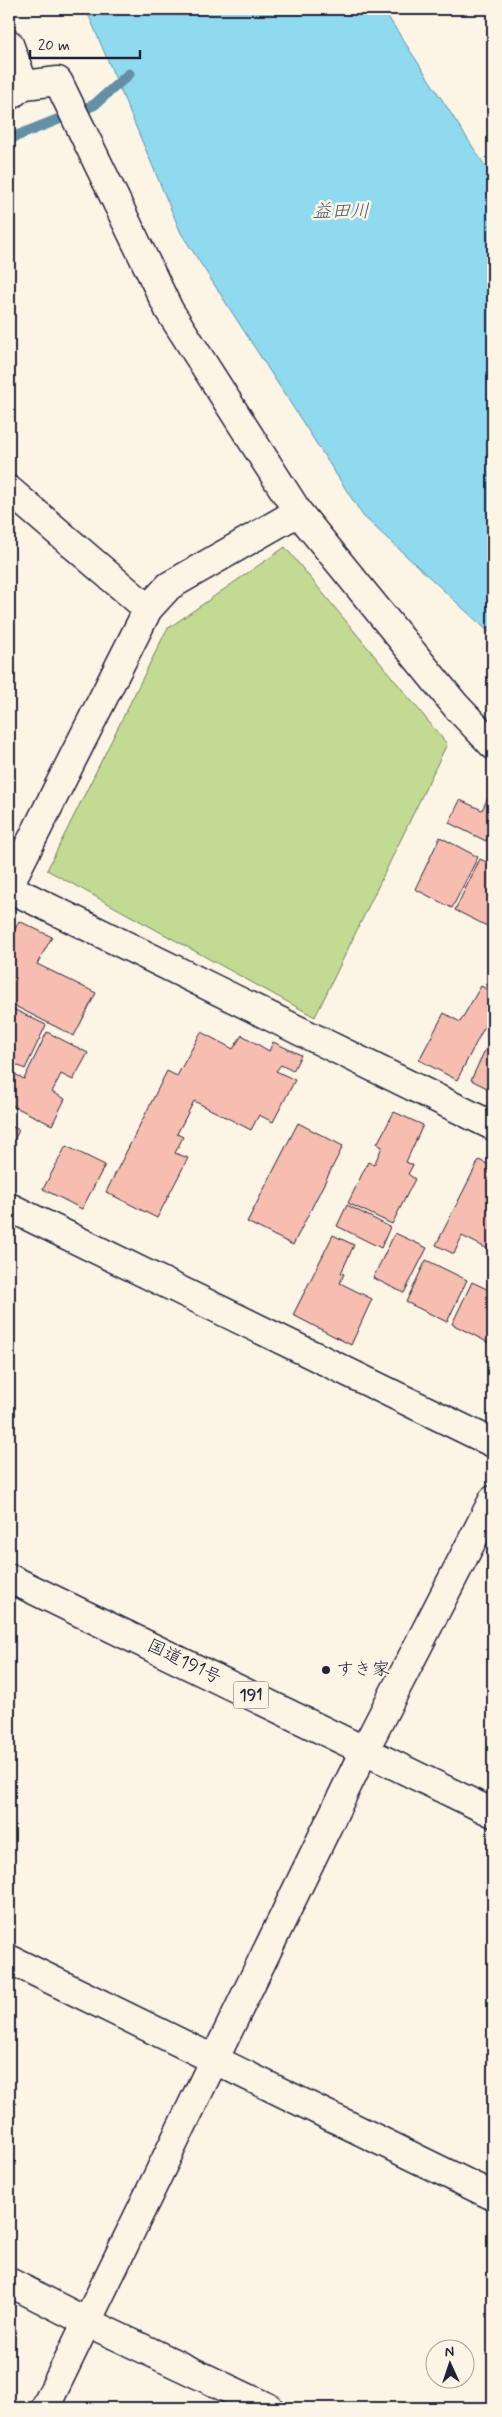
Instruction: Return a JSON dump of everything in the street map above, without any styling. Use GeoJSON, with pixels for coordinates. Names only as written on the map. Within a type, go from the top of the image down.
{"type":"FeatureCollection","features":[{"type":"Feature","properties":{"kind":"main road"},"geometry":{"type":"LineString","coordinates":[[9,44],[16,91],[58,81],[169,310],[298,512],[456,706],[493,745]]}},
{"type":"Feature","properties":{"kind":"main road"},"geometry":{"type":"LineString","coordinates":[[10,493],[148,609]]}},
{"type":"Feature","properties":{"kind":"main road"},"geometry":{"type":"LineString","coordinates":[[298,512],[169,586],[148,609],[9,887],[493,1126]]}},
{"type":"Feature","properties":{"kind":"main road"},"geometry":{"type":"LineString","coordinates":[[9,1206],[493,1443]]}},
{"type":"Feature","properties":{"kind":"main road"},"geometry":{"type":"LineString","coordinates":[[45,2408],[365,1749],[493,1500]]}},
{"type":"Feature","properties":{"kind":"main road","name":"国道191号"},"geometry":{"type":"LineString","coordinates":[[9,1578],[365,1749],[493,1813]]}},
{"type":"Feature","properties":{"kind":"main road"},"geometry":{"type":"LineString","coordinates":[[9,1959],[493,2196]]}},
{"type":"Feature","properties":{"kind":"main road"},"geometry":{"type":"LineString","coordinates":[[9,2282],[87,2322],[269,2408]]}},
{"type":"Feature","properties":{"kind":"green space"},"geometry":{"type":"Polygon","coordinates":[[[285,547],[447,744],[315,1017],[47,870],[167,629],[285,547]]]}},
{"type":"Feature","properties":{"kind":"water","name":"益田川"},"geometry":{"type":"Polygon","coordinates":[[[86,9],[383,9],[493,178],[493,636],[363,516],[181,233],[86,9]]]}},
{"type":"Feature","properties":{"kind":"building"},"geometry":{"type":"Polygon","coordinates":[[[490,794],[493,795],[493,828],[486,841],[449,823],[460,800],[482,810],[490,794]]]}},
{"type":"Feature","properties":{"kind":"building"},"geometry":{"type":"Polygon","coordinates":[[[440,837],[478,857],[452,908],[415,889],[440,837]]]}},
{"type":"Feature","properties":{"kind":"building"},"geometry":{"type":"Polygon","coordinates":[[[493,846],[493,861],[487,858],[493,846]]]}},
{"type":"Feature","properties":{"kind":"building"},"geometry":{"type":"Polygon","coordinates":[[[480,859],[493,865],[493,929],[455,910],[480,859]]]}},
{"type":"Feature","properties":{"kind":"building"},"geometry":{"type":"Polygon","coordinates":[[[19,921],[52,937],[37,964],[96,993],[74,1036],[9,1003],[9,941],[19,921]]]}},
{"type":"Feature","properties":{"kind":"building"},"geometry":{"type":"Polygon","coordinates":[[[481,986],[493,993],[493,1010],[457,1080],[419,1060],[444,1013],[460,1022],[481,986]]]}},
{"type":"Feature","properties":{"kind":"building"},"geometry":{"type":"Polygon","coordinates":[[[9,1007],[46,1025],[25,1069],[9,1061],[9,1007]]]}},
{"type":"Feature","properties":{"kind":"building"},"geometry":{"type":"Polygon","coordinates":[[[47,1032],[88,1053],[73,1080],[61,1074],[52,1092],[65,1099],[52,1125],[9,1104],[9,1071],[24,1079],[47,1032]]]}},
{"type":"Feature","properties":{"kind":"building"},"geometry":{"type":"Polygon","coordinates":[[[201,1032],[233,1049],[242,1035],[269,1051],[273,1042],[301,1055],[293,1071],[281,1065],[276,1071],[295,1080],[273,1122],[259,1115],[251,1130],[194,1101],[177,1134],[183,1137],[175,1153],[188,1158],[157,1218],[106,1192],[167,1071],[177,1076],[201,1032]]]}},
{"type":"Feature","properties":{"kind":"building"},"geometry":{"type":"Polygon","coordinates":[[[493,1033],[493,1091],[471,1080],[493,1033]]]}},
{"type":"Feature","properties":{"kind":"building"},"geometry":{"type":"Polygon","coordinates":[[[394,1112],[423,1125],[406,1162],[413,1165],[408,1174],[415,1179],[392,1224],[348,1203],[368,1162],[374,1165],[382,1147],[377,1144],[394,1112]]]}},
{"type":"Feature","properties":{"kind":"building"},"geometry":{"type":"Polygon","coordinates":[[[298,1123],[343,1146],[293,1245],[247,1222],[298,1123]]]}},
{"type":"Feature","properties":{"kind":"building"},"geometry":{"type":"Polygon","coordinates":[[[9,1125],[19,1130],[9,1151],[9,1125]]]}},
{"type":"Feature","properties":{"kind":"building"},"geometry":{"type":"Polygon","coordinates":[[[66,1146],[105,1165],[82,1209],[43,1189],[66,1146]]]}},
{"type":"Feature","properties":{"kind":"building"},"geometry":{"type":"Polygon","coordinates":[[[479,1160],[493,1167],[493,1239],[488,1249],[462,1236],[454,1254],[436,1245],[479,1160]]]}},
{"type":"Feature","properties":{"kind":"building"},"geometry":{"type":"Polygon","coordinates":[[[347,1205],[390,1227],[381,1248],[337,1226],[347,1205]]]}},
{"type":"Feature","properties":{"kind":"building"},"geometry":{"type":"Polygon","coordinates":[[[395,1233],[427,1248],[404,1293],[373,1278],[395,1233]]]}},
{"type":"Feature","properties":{"kind":"building"},"geometry":{"type":"Polygon","coordinates":[[[333,1235],[354,1245],[341,1273],[344,1274],[340,1283],[372,1299],[351,1345],[293,1315],[333,1235]]]}},
{"type":"Feature","properties":{"kind":"building"},"geometry":{"type":"Polygon","coordinates":[[[426,1260],[467,1280],[447,1322],[406,1302],[426,1260]]]}},
{"type":"Feature","properties":{"kind":"building"},"geometry":{"type":"Polygon","coordinates":[[[472,1282],[493,1292],[493,1345],[452,1324],[472,1282]]]}},
{"type":"Feature","properties":{"kind":"waterway"},"geometry":{"type":"LineString","coordinates":[[9,139],[94,105],[129,74]]}},
{"type":"Feature","properties":{"kind":"place","name":"すき家"},"geometry":{"type":"Point","coordinates":[326,1670]}}]}
